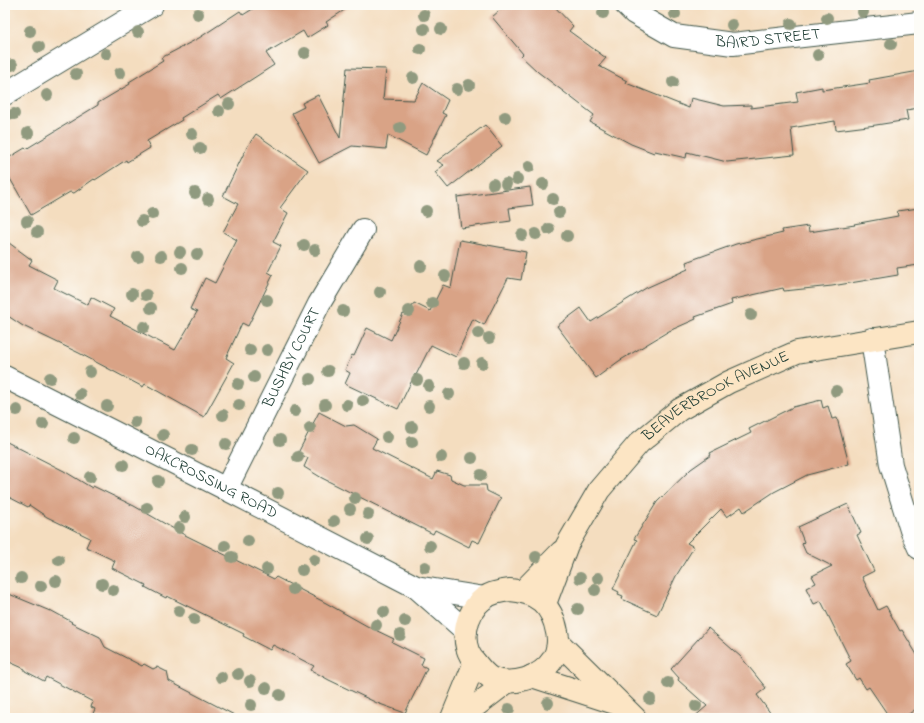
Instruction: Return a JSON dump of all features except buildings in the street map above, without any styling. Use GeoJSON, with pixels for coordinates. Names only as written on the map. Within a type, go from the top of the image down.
{"type":"FeatureCollection","features":[{"type":"Feature","properties":{"kind":"street"},"geometry":{"type":"LineString","coordinates":[[5,94],[152,5]]}},
{"type":"Feature","properties":{"kind":"street","name":"BAIRD STREET"},"geometry":{"type":"LineString","coordinates":[[626,5],[634,13],[674,36],[733,44],[919,23]]}},
{"type":"Feature","properties":{"kind":"street","name":"BUSHBY COURT"},"geometry":{"type":"LineString","coordinates":[[226,488],[319,304],[364,230]]}},
{"type":"Feature","properties":{"kind":"street","name":"BEAVERBROOK AVENUE"},"geometry":{"type":"LineString","coordinates":[[545,604],[568,545],[599,490],[638,443],[679,410],[729,382],[797,352],[919,332]]}},
{"type":"Feature","properties":{"kind":"street"},"geometry":{"type":"LineString","coordinates":[[872,339],[891,465],[911,530],[919,548]]}},
{"type":"Feature","properties":{"kind":"street","name":"OAKCROSSING ROAD"},"geometry":{"type":"LineString","coordinates":[[5,377],[226,488],[416,588],[466,631]]}},
{"type":"Feature","properties":{"kind":"street","name":"BEAVERBROOK AVENUE"},"geometry":{"type":"LineString","coordinates":[[523,591],[568,545]]}},
{"type":"Feature","properties":{"kind":"street","name":"OAKCROSSING ROAD"},"geometry":{"type":"LineString","coordinates":[[416,588],[485,598]]}},
{"type":"Feature","properties":{"kind":"street"},"geometry":{"type":"LineString","coordinates":[[510,590],[523,591],[545,604],[554,619],[558,642],[554,658],[543,669],[526,679],[507,682],[490,677],[470,657],[466,644],[466,631],[469,618],[475,607],[485,598],[497,592],[510,590]]}},
{"type":"Feature","properties":{"kind":"street"},"geometry":{"type":"LineString","coordinates":[[558,642],[629,712]]}},
{"type":"Feature","properties":{"kind":"street"},"geometry":{"type":"LineString","coordinates":[[452,718],[475,662]]}},
{"type":"Feature","properties":{"kind":"street"},"geometry":{"type":"LineString","coordinates":[[532,676],[629,712]]}},
{"type":"Feature","properties":{"kind":"street"},"geometry":{"type":"LineString","coordinates":[[460,718],[507,682]]}}]}
